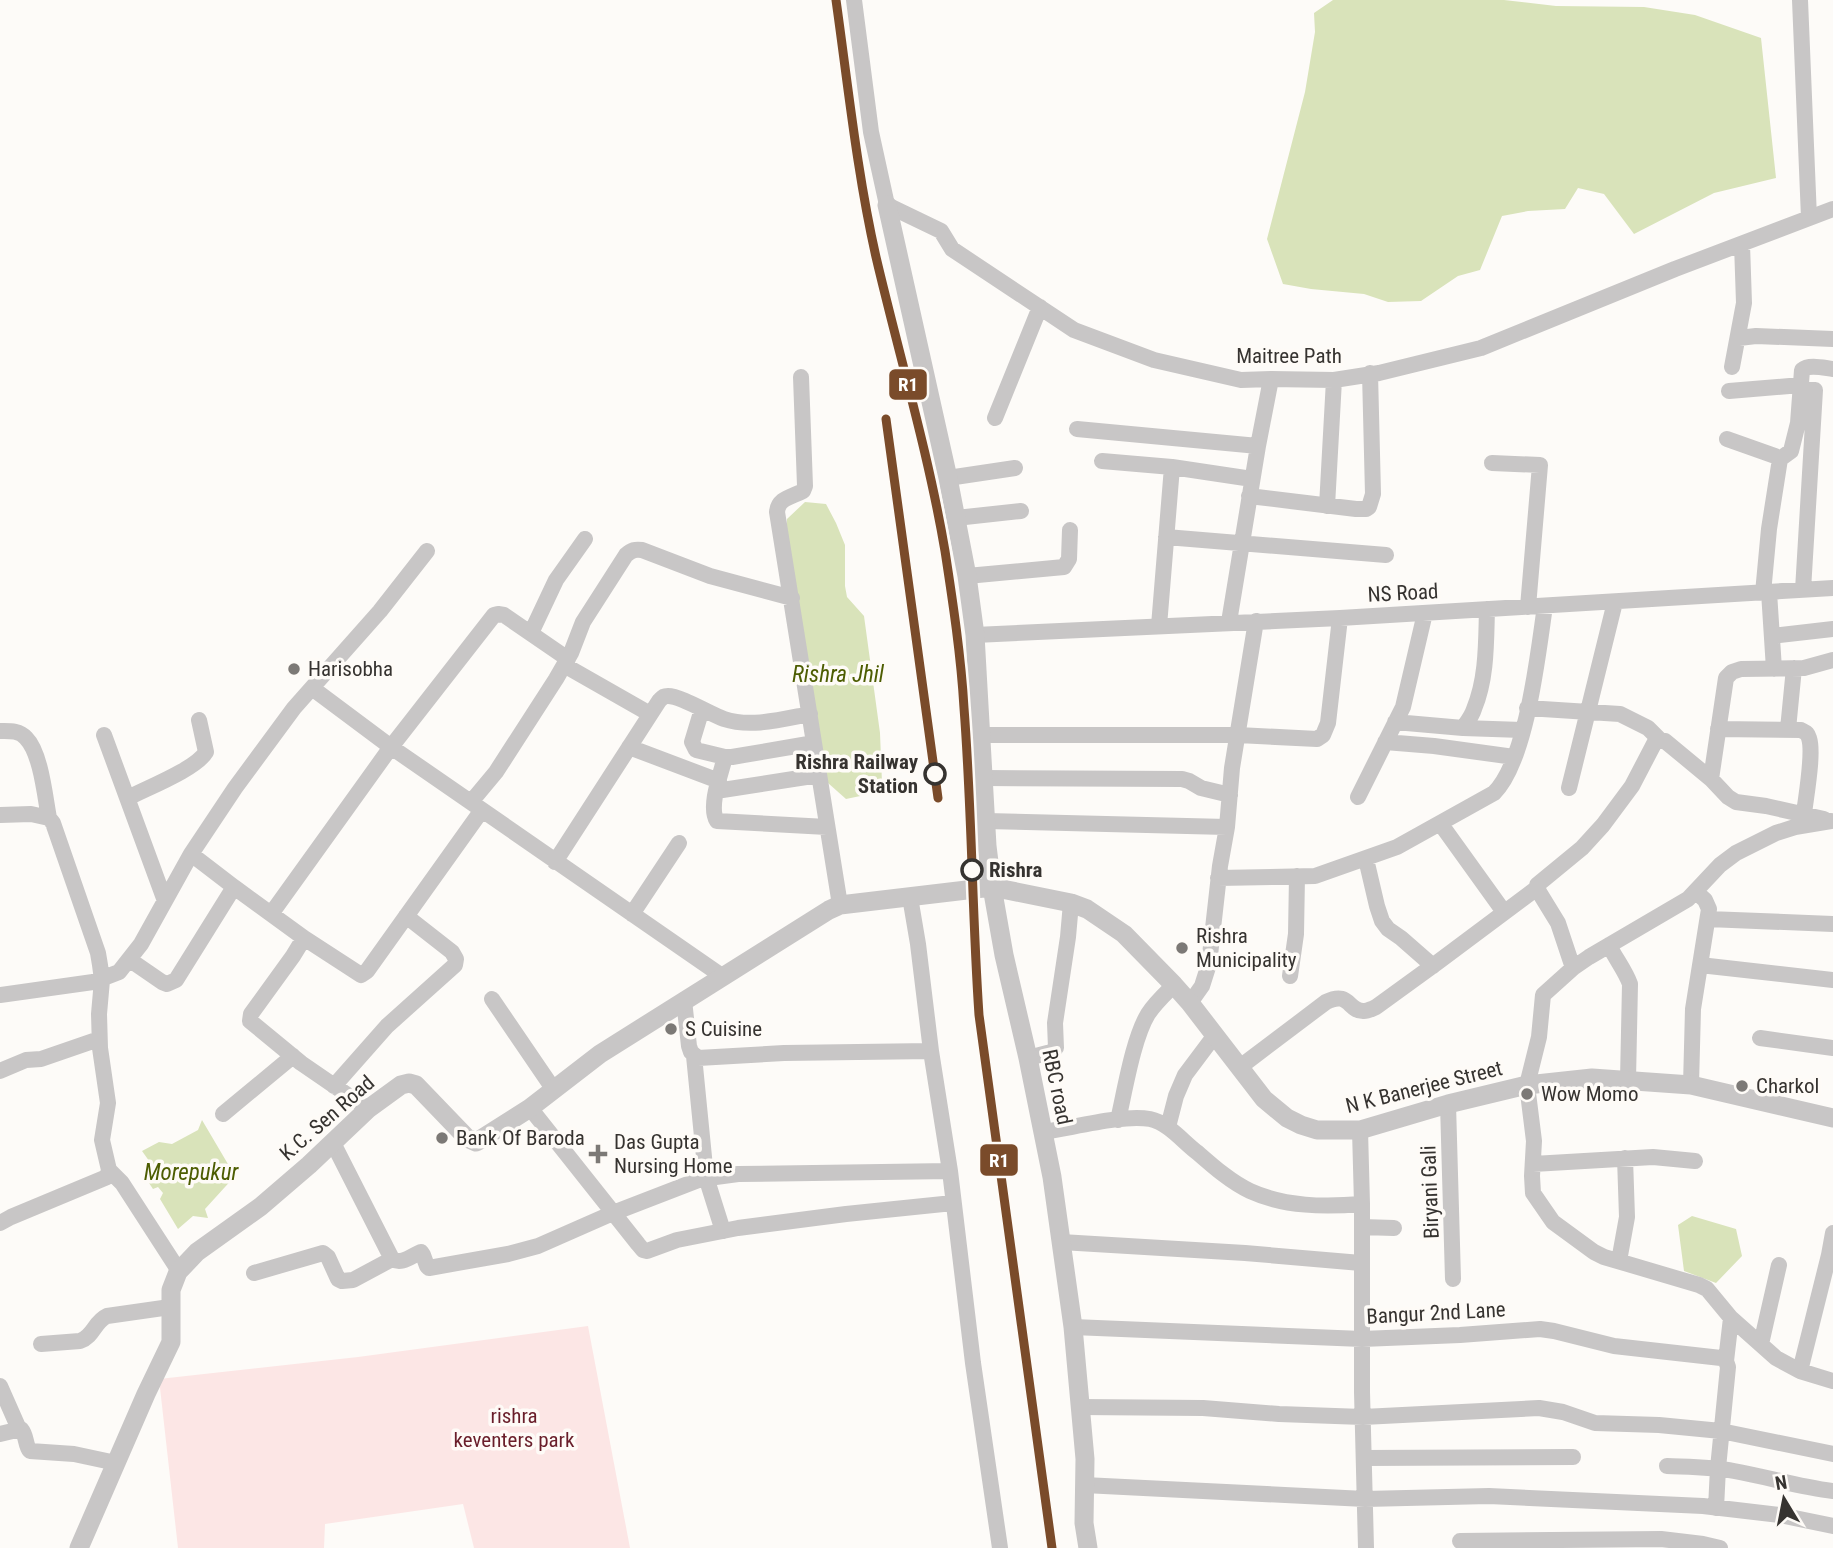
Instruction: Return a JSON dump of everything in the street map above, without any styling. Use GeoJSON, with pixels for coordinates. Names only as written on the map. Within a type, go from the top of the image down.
{"type":"FeatureCollection","features":[{"type":"Feature","properties":{"kind":"street"},"geometry":{"type":"LineString","coordinates":[[854,0],[871,132],[887,205]]}},
{"type":"Feature","properties":{"kind":"street"},"geometry":{"type":"LineString","coordinates":[[1800,0],[1809,218]]}},
{"type":"Feature","properties":{"kind":"street","name":"Maitree Path"},"geometry":{"type":"LineString","coordinates":[[887,205],[941,231],[952,248],[1074,330],[1154,360],[1241,380],[1334,380],[1380,373],[1481,348],[1833,209]]}},
{"type":"Feature","properties":{"kind":"street","name":"RBC road"},"geometry":{"type":"LineString","coordinates":[[887,205],[967,576],[975,635],[992,887],[1052,1177],[1073,1328],[1085,1459],[1084,1523],[1088,1548]]}},
{"type":"Feature","properties":{"kind":"street"},"geometry":{"type":"LineString","coordinates":[[1732,367],[1744,303],[1742,244]]}},
{"type":"Feature","properties":{"kind":"street"},"geometry":{"type":"LineString","coordinates":[[995,418],[1041,307]]}},
{"type":"Feature","properties":{"kind":"street"},"geometry":{"type":"LineString","coordinates":[[1739,338],[1756,336],[1833,339]]}},
{"type":"Feature","properties":{"kind":"street"},"geometry":{"type":"LineString","coordinates":[[1780,459],[1791,451],[1798,423],[1808,338]]}},
{"type":"Feature","properties":{"kind":"street"},"geometry":{"type":"LineString","coordinates":[[1802,381],[1810,367],[1833,369]]}},
{"type":"Feature","properties":{"kind":"street"},"geometry":{"type":"LineString","coordinates":[[1249,496],[1366,509],[1372,503],[1370,373]]}},
{"type":"Feature","properties":{"kind":"street"},"geometry":{"type":"LineString","coordinates":[[801,377],[804,486],[803,491],[782,500],[777,512],[840,905]]}},
{"type":"Feature","properties":{"kind":"street"},"geometry":{"type":"LineString","coordinates":[[1229,622],[1252,479],[1272,379]]}},
{"type":"Feature","properties":{"kind":"street"},"geometry":{"type":"LineString","coordinates":[[1327,506],[1334,380]]}},
{"type":"Feature","properties":{"kind":"street"},"geometry":{"type":"LineString","coordinates":[[1729,391],[1802,381],[1815,390],[1802,590]]}},
{"type":"Feature","properties":{"kind":"street"},"geometry":{"type":"LineString","coordinates":[[1077,429],[1258,446]]}},
{"type":"Feature","properties":{"kind":"street"},"geometry":{"type":"LineString","coordinates":[[1727,439],[1780,459]]}},
{"type":"Feature","properties":{"kind":"street"},"geometry":{"type":"LineString","coordinates":[[1774,669],[1766,592],[1769,529],[1780,459]]}},
{"type":"Feature","properties":{"kind":"street"},"geometry":{"type":"LineString","coordinates":[[1102,461],[1172,467],[1252,479]]}},
{"type":"Feature","properties":{"kind":"street"},"geometry":{"type":"LineString","coordinates":[[1492,463],[1540,465],[1528,607]]}},
{"type":"Feature","properties":{"kind":"street"},"geometry":{"type":"LineString","coordinates":[[1159,626],[1172,467]]}},
{"type":"Feature","properties":{"kind":"street"},"geometry":{"type":"LineString","coordinates":[[948,478],[1015,468]]}},
{"type":"Feature","properties":{"kind":"street"},"geometry":{"type":"LineString","coordinates":[[956,518],[1021,511]]}},
{"type":"Feature","properties":{"kind":"street"},"geometry":{"type":"LineString","coordinates":[[967,576],[1064,567],[1069,559],[1070,530]]}},
{"type":"Feature","properties":{"kind":"street"},"geometry":{"type":"LineString","coordinates":[[1166,537],[1386,555]]}},
{"type":"Feature","properties":{"kind":"street"},"geometry":{"type":"LineString","coordinates":[[531,633],[556,580],[585,539]]}},
{"type":"Feature","properties":{"kind":"street"},"geometry":{"type":"LineString","coordinates":[[191,854],[304,938],[361,975],[367,971],[406,916],[477,806],[566,662],[583,622],[626,555],[636,549],[710,576],[792,598]]}},
{"type":"Feature","properties":{"kind":"street"},"geometry":{"type":"LineString","coordinates":[[0,995],[102,980],[119,972],[130,960],[191,854],[294,708],[380,611],[427,551]]}},
{"type":"Feature","properties":{"kind":"street","name":"NS Road"},"geometry":{"type":"LineString","coordinates":[[975,635],[1340,618],[1833,588]]}},
{"type":"Feature","properties":{"kind":"street"},"geometry":{"type":"LineString","coordinates":[[1569,788],[1615,601]]}},
{"type":"Feature","properties":{"kind":"street"},"geometry":{"type":"LineString","coordinates":[[1219,878],[1315,876],[1397,847],[1494,793],[1510,770],[1522,730],[1545,606]]}},
{"type":"Feature","properties":{"kind":"street"},"geometry":{"type":"LineString","coordinates":[[1462,728],[1474,711],[1481,687],[1487,609]]}},
{"type":"Feature","properties":{"kind":"street"},"geometry":{"type":"LineString","coordinates":[[1358,797],[1403,707],[1424,613]]}},
{"type":"Feature","properties":{"kind":"street"},"geometry":{"type":"LineString","coordinates":[[271,914],[391,747],[494,615],[504,615],[566,662],[650,714]]}},
{"type":"Feature","properties":{"kind":"street"},"geometry":{"type":"LineString","coordinates":[[982,735],[1238,735],[1313,740],[1320,738],[1328,723],[1340,618]]}},
{"type":"Feature","properties":{"kind":"street"},"geometry":{"type":"LineString","coordinates":[[1190,1003],[1202,986],[1209,964],[1232,768],[1256,621]]}},
{"type":"Feature","properties":{"kind":"street"},"geometry":{"type":"LineString","coordinates":[[1772,636],[1833,629]]}},
{"type":"Feature","properties":{"kind":"street"},"geometry":{"type":"LineString","coordinates":[[1711,779],[1726,678],[1732,672],[1741,669],[1818,666],[1833,660]]}},
{"type":"Feature","properties":{"kind":"street"},"geometry":{"type":"LineString","coordinates":[[1788,729],[1794,668]]}},
{"type":"Feature","properties":{"kind":"street"},"geometry":{"type":"LineString","coordinates":[[312,688],[391,747],[722,976]]}},
{"type":"Feature","properties":{"kind":"street"},"geometry":{"type":"LineString","coordinates":[[555,862],[650,714],[659,701],[667,696],[678,698],[727,720],[752,722],[810,715]]}},
{"type":"Feature","properties":{"kind":"street"},"geometry":{"type":"LineString","coordinates":[[1527,708],[1620,715],[1648,728],[1736,802],[1766,806],[1832,822]]}},
{"type":"Feature","properties":{"kind":"street"},"geometry":{"type":"LineString","coordinates":[[702,709],[692,742],[696,750],[725,757],[814,743]]}},
{"type":"Feature","properties":{"kind":"street"},"geometry":{"type":"LineString","coordinates":[[128,798],[191,767],[204,756],[205,744],[199,720]]}},
{"type":"Feature","properties":{"kind":"street"},"geometry":{"type":"LineString","coordinates":[[1395,722],[1522,730]]}},
{"type":"Feature","properties":{"kind":"street"},"geometry":{"type":"LineString","coordinates":[[1718,729],[1788,729],[1807,733],[1810,740],[1804,814]]}},
{"type":"Feature","properties":{"kind":"street"},"geometry":{"type":"LineString","coordinates":[[0,731],[16,732],[26,737],[30,743],[37,761],[49,818],[55,827],[93,941],[102,980],[99,1039],[108,1103],[102,1146],[109,1170],[122,1183],[179,1270],[171,1290],[171,1342],[79,1548]]}},
{"type":"Feature","properties":{"kind":"street"},"geometry":{"type":"LineString","coordinates":[[104,735],[165,901]]}},
{"type":"Feature","properties":{"kind":"street"},"geometry":{"type":"LineString","coordinates":[[1240,1067],[1326,1002],[1340,998],[1361,1011],[1376,1007],[1537,888],[1539,883],[1582,848],[1603,825],[1632,786],[1653,744],[1659,739]]}},
{"type":"Feature","properties":{"kind":"street"},"geometry":{"type":"LineString","coordinates":[[1385,742],[1514,757]]}},
{"type":"Feature","properties":{"kind":"street"},"geometry":{"type":"LineString","coordinates":[[629,747],[718,786],[819,775]]}},
{"type":"Feature","properties":{"kind":"street"},"geometry":{"type":"LineString","coordinates":[[725,757],[714,813],[717,821],[827,827]]}},
{"type":"Feature","properties":{"kind":"street"},"geometry":{"type":"LineString","coordinates":[[984,778],[1182,779],[1201,788],[1230,795]]}},
{"type":"Feature","properties":{"kind":"street"},"geometry":{"type":"LineString","coordinates":[[0,816],[31,814],[49,818]]}},
{"type":"Feature","properties":{"kind":"street"},"geometry":{"type":"LineString","coordinates":[[986,821],[1227,827]]}},
{"type":"Feature","properties":{"kind":"street"},"geometry":{"type":"LineString","coordinates":[[1832,822],[1796,827],[1767,836],[1726,859],[1696,892],[1573,968],[1543,995],[1539,1037],[1527,1085],[1533,1135],[1533,1193],[1550,1218],[1594,1252],[1699,1284],[1711,1293],[1731,1318],[1776,1357],[1800,1371],[1833,1381]]}},
{"type":"Feature","properties":{"kind":"street"},"geometry":{"type":"LineString","coordinates":[[1440,823],[1504,912]]}},
{"type":"Feature","properties":{"kind":"street"},"geometry":{"type":"LineString","coordinates":[[632,914],[678,843]]}},
{"type":"Feature","properties":{"kind":"street"},"geometry":{"type":"LineString","coordinates":[[1366,859],[1382,921],[1433,966]]}},
{"type":"Feature","properties":{"kind":"street"},"geometry":{"type":"LineString","coordinates":[[1290,976],[1297,934],[1297,876]]}},
{"type":"Feature","properties":{"kind":"street"},"geometry":{"type":"LineString","coordinates":[[130,960],[162,982],[167,984],[176,980],[234,887]]}},
{"type":"Feature","properties":{"kind":"street","name":"K.C. Sen Road"},"geometry":{"type":"LineString","coordinates":[[179,1270],[197,1252],[260,1207],[368,1109],[397,1087],[411,1083],[416,1085],[467,1138],[476,1142],[530,1108],[600,1054],[829,910],[840,905],[992,887]]}},
{"type":"Feature","properties":{"kind":"street","name":"N K Banerjee Street"},"geometry":{"type":"LineString","coordinates":[[992,887],[1071,903],[1087,909],[1118,929],[1190,1003],[1264,1099],[1287,1118],[1317,1130],[1360,1130],[1448,1104],[1527,1085],[1592,1078],[1691,1085],[1833,1118]]}},
{"type":"Feature","properties":{"kind":"street"},"geometry":{"type":"LineString","coordinates":[[1537,888],[1558,923],[1573,968]]}},
{"type":"Feature","properties":{"kind":"street"},"geometry":{"type":"LineString","coordinates":[[1691,1085],[1693,1009],[1709,909],[1706,900],[1696,892]]}},
{"type":"Feature","properties":{"kind":"street"},"geometry":{"type":"LineString","coordinates":[[911,897],[1000,1548]]}},
{"type":"Feature","properties":{"kind":"street"},"geometry":{"type":"LineString","coordinates":[[1028,1058],[1056,1048],[1055,1023],[1071,903]]}},
{"type":"Feature","properties":{"kind":"street"},"geometry":{"type":"LineString","coordinates":[[334,1086],[387,1026],[456,962],[452,952],[406,916]]}},
{"type":"Feature","properties":{"kind":"street"},"geometry":{"type":"LineString","coordinates":[[1708,919],[1833,925]]}},
{"type":"Feature","properties":{"kind":"street"},"geometry":{"type":"LineString","coordinates":[[304,938],[250,1017],[253,1025],[368,1109]]}},
{"type":"Feature","properties":{"kind":"street"},"geometry":{"type":"LineString","coordinates":[[1609,945],[1630,984],[1628,1080]]}},
{"type":"Feature","properties":{"kind":"street"},"geometry":{"type":"LineString","coordinates":[[1700,965],[1833,980]]}},
{"type":"Feature","properties":{"kind":"street"},"geometry":{"type":"LineString","coordinates":[[1118,1120],[1144,1021],[1174,985]]}},
{"type":"Feature","properties":{"kind":"street"},"geometry":{"type":"LineString","coordinates":[[492,999],[554,1090]]}},
{"type":"Feature","properties":{"kind":"street"},"geometry":{"type":"LineString","coordinates":[[684,1000],[689,1046],[694,1056],[706,1177],[723,1231]]}},
{"type":"Feature","properties":{"kind":"street"},"geometry":{"type":"LineString","coordinates":[[1168,1127],[1185,1075],[1215,1035]]}},
{"type":"Feature","properties":{"kind":"street"},"geometry":{"type":"LineString","coordinates":[[1760,1038],[1833,1048]]}},
{"type":"Feature","properties":{"kind":"street"},"geometry":{"type":"LineString","coordinates":[[0,1071],[26,1060],[41,1059],[99,1039]]}},
{"type":"Feature","properties":{"kind":"street"},"geometry":{"type":"LineString","coordinates":[[694,1056],[704,1058],[784,1053],[931,1051]]}},
{"type":"Feature","properties":{"kind":"street"},"geometry":{"type":"LineString","coordinates":[[223,1114],[293,1056]]}},
{"type":"Feature","properties":{"kind":"street","name":"Biryani Gali"},"geometry":{"type":"LineString","coordinates":[[1448,1104],[1453,1279]]}},
{"type":"Feature","properties":{"kind":"street"},"geometry":{"type":"LineString","coordinates":[[530,1108],[646,1251],[677,1240],[723,1231],[953,1203]]}},
{"type":"Feature","properties":{"kind":"street"},"geometry":{"type":"LineString","coordinates":[[1043,1132],[1118,1120],[1153,1119],[1168,1127],[1200,1156],[1251,1191],[1288,1202],[1314,1206],[1362,1204]]}},
{"type":"Feature","properties":{"kind":"street"},"geometry":{"type":"LineString","coordinates":[[1360,1130],[1366,1548]]}},
{"type":"Feature","properties":{"kind":"street"},"geometry":{"type":"LineString","coordinates":[[333,1143],[392,1259],[398,1262],[421,1252],[426,1266],[432,1268],[538,1246],[706,1177],[738,1174],[950,1171]]}},
{"type":"Feature","properties":{"kind":"street"},"geometry":{"type":"LineString","coordinates":[[1532,1164],[1653,1157],[1695,1161]]}},
{"type":"Feature","properties":{"kind":"street"},"geometry":{"type":"LineString","coordinates":[[1619,1261],[1627,1217],[1625,1158]]}},
{"type":"Feature","properties":{"kind":"street"},"geometry":{"type":"LineString","coordinates":[[1,1218],[107,1177],[109,1170]]}},
{"type":"Feature","properties":{"kind":"street"},"geometry":{"type":"LineString","coordinates":[[1362,1227],[1394,1228]]}},
{"type":"Feature","properties":{"kind":"street"},"geometry":{"type":"LineString","coordinates":[[1800,1371],[1833,1233]]}},
{"type":"Feature","properties":{"kind":"street"},"geometry":{"type":"LineString","coordinates":[[1061,1242],[1361,1263]]}},
{"type":"Feature","properties":{"kind":"street"},"geometry":{"type":"LineString","coordinates":[[254,1273],[323,1253],[328,1257],[338,1279],[347,1281],[392,1259]]}},
{"type":"Feature","properties":{"kind":"street"},"geometry":{"type":"LineString","coordinates":[[1761,1344],[1779,1265]]}},
{"type":"Feature","properties":{"kind":"street"},"geometry":{"type":"LineString","coordinates":[[41,1344],[86,1339],[98,1321],[107,1316],[170,1307]]}},
{"type":"Feature","properties":{"kind":"street"},"geometry":{"type":"LineString","coordinates":[[1716,1508],[1731,1318]]}},
{"type":"Feature","properties":{"kind":"street","name":"Bangur 2nd Lane"},"geometry":{"type":"LineString","coordinates":[[1073,1328],[1362,1339],[1540,1329],[1614,1346],[1721,1358],[1726,1361]]}},
{"type":"Feature","properties":{"kind":"street"},"geometry":{"type":"LineString","coordinates":[[0,1386],[19,1429],[24,1433],[28,1450],[74,1454],[116,1463]]}},
{"type":"Feature","properties":{"kind":"street"},"geometry":{"type":"LineString","coordinates":[[1080,1406],[1203,1408],[1363,1417],[1539,1408],[1563,1412],[1595,1423],[1721,1431],[1833,1454]]}},
{"type":"Feature","properties":{"kind":"street"},"geometry":{"type":"LineString","coordinates":[[0,1434],[19,1429]]}},
{"type":"Feature","properties":{"kind":"street"},"geometry":{"type":"LineString","coordinates":[[1364,1458],[1573,1457]]}},
{"type":"Feature","properties":{"kind":"street"},"geometry":{"type":"LineString","coordinates":[[1667,1466],[1718,1468],[1833,1491]]}},
{"type":"Feature","properties":{"kind":"street"},"geometry":{"type":"LineString","coordinates":[[1084,1485],[1365,1499],[1489,1496],[1716,1508],[1780,1515],[1833,1526]]}},
{"type":"Feature","properties":{"kind":"street"},"geometry":{"type":"LineString","coordinates":[[1460,1541],[1661,1539],[1720,1548]]}},
{"type":"Feature","properties":{"kind":"green space","name":"rishra keventers park"},"geometry":{"type":"Polygon","coordinates":[[[588,1326],[630,1548],[474,1548],[463,1504],[325,1524],[324,1548],[178,1548],[159,1379],[358,1357],[588,1326]]]}},
{"type":"Feature","properties":{"kind":"water"},"geometry":{"type":"Polygon","coordinates":[[[1333,0],[1504,0],[1556,6],[1644,7],[1695,15],[1761,38],[1776,178],[1714,193],[1634,234],[1604,194],[1578,188],[1565,209],[1502,216],[1480,270],[1458,276],[1421,301],[1388,302],[1364,294],[1283,284],[1267,239],[1305,92],[1315,32],[1314,13],[1333,0]]]}},
{"type":"Feature","properties":{"kind":"water","name":"Rishra Jhil"},"geometry":{"type":"Polygon","coordinates":[[[805,502],[826,504],[836,523],[845,545],[847,597],[864,616],[880,733],[882,783],[870,794],[846,799],[819,775],[786,536],[787,519],[805,502]]]}},
{"type":"Feature","properties":{"kind":"water","name":"Morepukur"},"geometry":{"type":"Polygon","coordinates":[[[202,1120],[235,1176],[205,1209],[208,1218],[193,1216],[178,1229],[160,1199],[163,1193],[158,1187],[153,1189],[143,1174],[152,1165],[142,1151],[159,1142],[172,1144],[198,1130],[202,1120]]]}},
{"type":"Feature","properties":{"kind":"water"},"geometry":{"type":"Polygon","coordinates":[[[1692,1216],[1736,1229],[1742,1256],[1716,1283],[1684,1271],[1678,1225],[1692,1216]]]}},
{"type":"Feature","properties":{"kind":"transit line","name":"R1"},"geometry":{"type":"LineString","coordinates":[[836,0],[869,225],[930,477],[954,610],[967,747],[979,1015],[1052,1548]]}},
{"type":"Feature","properties":{"kind":"transit line","name":"R1"},"geometry":{"type":"LineString","coordinates":[[886,419],[938,798]]}},
{"type":"Feature","properties":{"kind":"place","name":"Harisobha"},"geometry":{"type":"Point","coordinates":[294,669]}},
{"type":"Feature","properties":{"kind":"place","name":"Rishra Railway Station"},"geometry":{"type":"Point","coordinates":[935,774]}},
{"type":"Feature","properties":{"kind":"place","name":"Rishra"},"geometry":{"type":"Point","coordinates":[972,870]}},
{"type":"Feature","properties":{"kind":"place","name":"Rishra Municipality"},"geometry":{"type":"Point","coordinates":[1182,948]}},
{"type":"Feature","properties":{"kind":"place","name":"S Cuisine"},"geometry":{"type":"Point","coordinates":[671,1029]}},
{"type":"Feature","properties":{"kind":"place","name":"Charkol"},"geometry":{"type":"Point","coordinates":[1742,1086]}},
{"type":"Feature","properties":{"kind":"place","name":"Wow Momo"},"geometry":{"type":"Point","coordinates":[1527,1094]}},
{"type":"Feature","properties":{"kind":"place","name":"Bank Of Baroda"},"geometry":{"type":"Point","coordinates":[442,1138]}},
{"type":"Feature","properties":{"kind":"place","name":"Das Gupta Nursing Home"},"geometry":{"type":"Point","coordinates":[598,1154]}}]}
